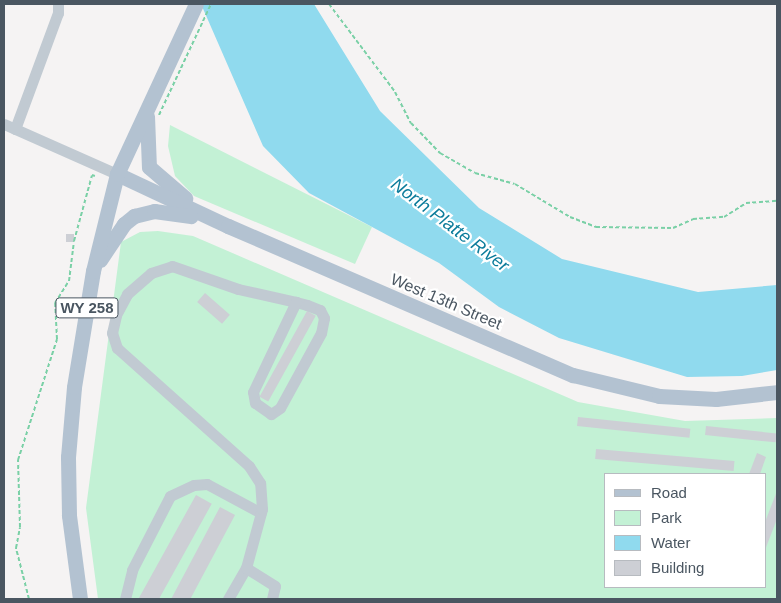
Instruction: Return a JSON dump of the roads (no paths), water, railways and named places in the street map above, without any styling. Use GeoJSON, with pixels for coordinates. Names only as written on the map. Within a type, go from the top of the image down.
{"type":"FeatureCollection","features":[{"type":"Feature","properties":{"kind":"main road","name":"WY 258"},"geometry":{"type":"LineString","coordinates":[[80,599],[69,516],[68,457],[74,388],[93,271],[117,174],[196,4]]}},
{"type":"Feature","properties":{"kind":"main road"},"geometry":{"type":"LineString","coordinates":[[148,105],[146,132],[149,166],[175,192],[228,226]]}},
{"type":"Feature","properties":{"kind":"main road","name":"West 13th Street"},"geometry":{"type":"LineString","coordinates":[[117,174],[228,226],[527,356],[601,384],[659,396],[687,399],[716,399],[777,392]]}},
{"type":"Feature","properties":{"kind":"main road"},"geometry":{"type":"LineString","coordinates":[[93,271],[124,224],[134,216],[154,210],[174,212],[228,226]]}},
{"type":"Feature","properties":{"kind":"street"},"geometry":{"type":"LineString","coordinates":[[15,129],[58,13],[58,4]]}},
{"type":"Feature","properties":{"kind":"street"},"geometry":{"type":"LineString","coordinates":[[4,124],[117,174]]}},
{"type":"Feature","properties":{"kind":"street"},"geometry":{"type":"LineString","coordinates":[[228,599],[246,568],[260,513],[260,483],[248,466],[117,348],[112,333],[116,315],[127,294],[151,273],[172,266],[238,290],[296,302],[320,310],[324,318],[320,333],[280,408],[271,414],[255,403],[253,392],[296,302]]}},
{"type":"Feature","properties":{"kind":"street"},"geometry":{"type":"LineString","coordinates":[[125,599],[132,570],[170,496],[194,485],[207,484],[260,513]]}},
{"type":"Feature","properties":{"kind":"street"},"geometry":{"type":"LineString","coordinates":[[246,568],[275,586],[272,599]]}},
{"type":"Feature","properties":{"kind":"water","name":"North Platte River"},"geometry":{"type":"Polygon","coordinates":[[[201,4],[314,4],[380,111],[479,208],[562,259],[698,292],[777,285],[777,370],[742,376],[687,377],[559,338],[499,307],[439,263],[309,193],[263,146],[201,4]]]}}]}
